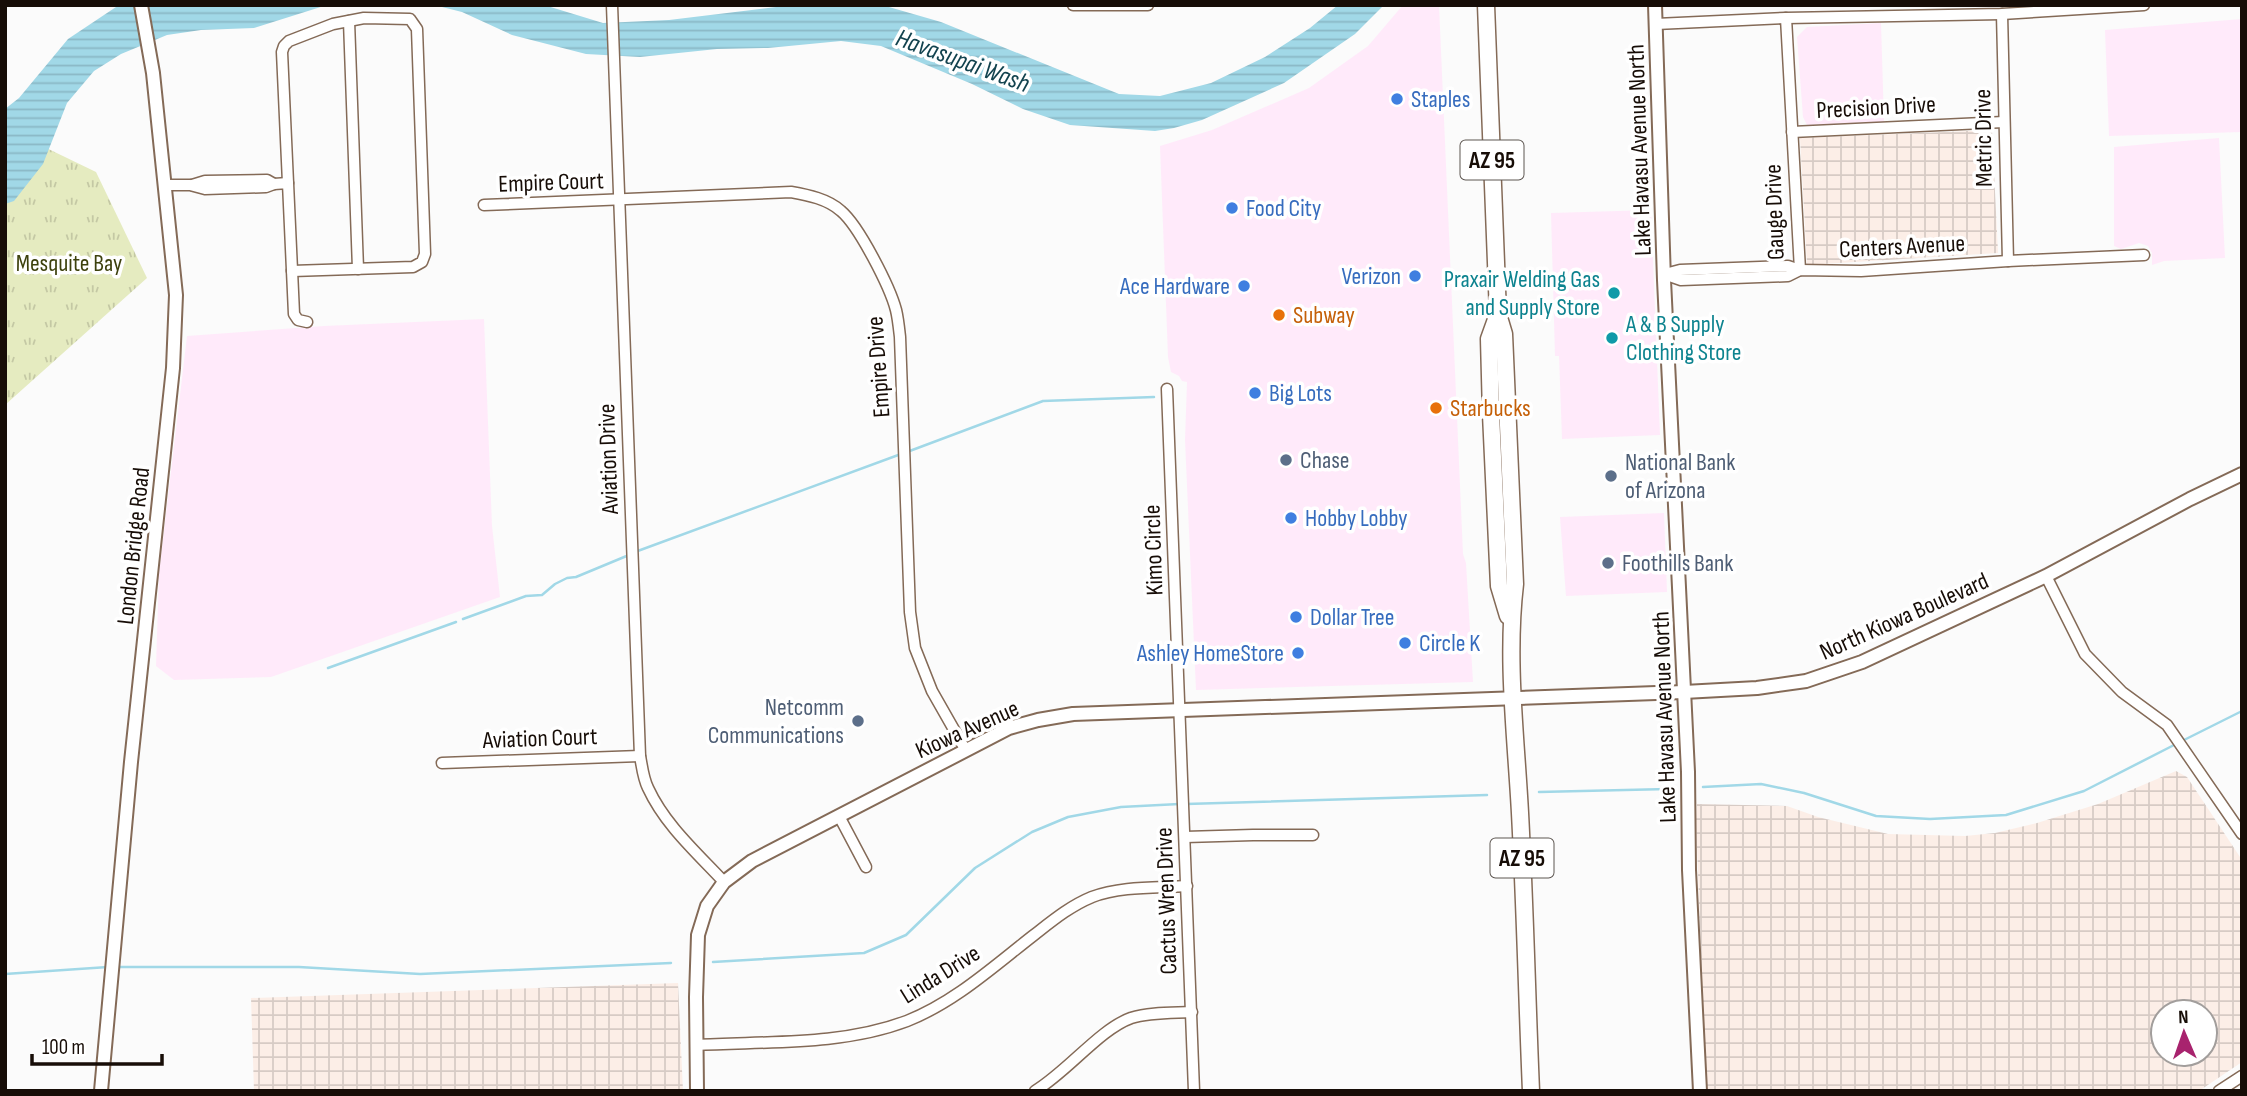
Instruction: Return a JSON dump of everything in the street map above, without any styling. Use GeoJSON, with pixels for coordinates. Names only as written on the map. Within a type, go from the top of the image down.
{"type":"FeatureCollection","features":[{"type":"Feature","properties":{"kind":"highway","name":"AZ 95"},"geometry":{"type":"LineString","coordinates":[[1486,5],[1498,314],[1489,339],[1499,586],[1511,625],[1531,1091]]}},
{"type":"Feature","properties":{"kind":"street","name":"London Bridge Road"},"geometry":{"type":"LineString","coordinates":[[101,1091],[136,714],[173,368],[176,295],[153,73],[141,5]]}},
{"type":"Feature","properties":{"kind":"street","name":"Aviation Drive"},"geometry":{"type":"LineString","coordinates":[[612,5],[640,756],[647,785],[660,811],[724,882]]}},
{"type":"Feature","properties":{"kind":"street"},"geometry":{"type":"LineString","coordinates":[[1073,5],[1148,5]]}},
{"type":"Feature","properties":{"kind":"street","name":"Lake Havasu Avenue North"},"geometry":{"type":"LineString","coordinates":[[1656,5],[1664,274],[1690,809],[1689,870],[1700,1091]]}},
{"type":"Feature","properties":{"kind":"street"},"geometry":{"type":"LineString","coordinates":[[1656,24],[1786,18],[2002,14],[2085,6],[2144,5]]}},
{"type":"Feature","properties":{"kind":"street","name":"Metric Drive"},"geometry":{"type":"LineString","coordinates":[[2002,14],[2008,261]]}},
{"type":"Feature","properties":{"kind":"street"},"geometry":{"type":"LineString","coordinates":[[292,271],[413,267],[422,262],[425,254],[418,42],[417,29],[410,19],[364,18],[333,24],[289,41],[284,46],[282,52],[293,314],[298,320],[307,321]]}},
{"type":"Feature","properties":{"kind":"street","name":"Gauge Drive"},"geometry":{"type":"LineString","coordinates":[[1786,18],[1800,270]]}},
{"type":"Feature","properties":{"kind":"street"},"geometry":{"type":"LineString","coordinates":[[349,21],[358,268]]}},
{"type":"Feature","properties":{"kind":"street","name":"Precision Drive"},"geometry":{"type":"LineString","coordinates":[[1792,132],[2004,122]]}},
{"type":"Feature","properties":{"kind":"street"},"geometry":{"type":"LineString","coordinates":[[166,185],[267,180],[274,184],[288,184]]}},
{"type":"Feature","properties":{"kind":"street","name":"Empire Drive"},"geometry":{"type":"LineString","coordinates":[[619,200],[799,193],[822,200],[841,210],[855,228],[887,286],[896,309],[900,337],[910,612],[915,648],[932,691],[965,749]]}},
{"type":"Feature","properties":{"kind":"street","name":"Empire Court"},"geometry":{"type":"LineString","coordinates":[[484,205],[619,200]]}},
{"type":"Feature","properties":{"kind":"street","name":"Centers Avenue"},"geometry":{"type":"LineString","coordinates":[[1664,274],[1681,280],[1788,276],[1800,270],[1861,271],[2144,255]]}},
{"type":"Feature","properties":{"kind":"street","name":"Kimo Circle"},"geometry":{"type":"LineString","coordinates":[[1167,389],[1181,709]]}},
{"type":"Feature","properties":{"kind":"street","name":"North Kiowa Boulevard"},"geometry":{"type":"LineString","coordinates":[[1513,698],[1757,688],[1806,681],[1862,662],[2046,576],[2242,474]]}},
{"type":"Feature","properties":{"kind":"street"},"geometry":{"type":"LineString","coordinates":[[2046,576],[2085,654],[2122,692],[2167,725],[2242,834]]}},
{"type":"Feature","properties":{"kind":"street","name":"Kiowa Avenue"},"geometry":{"type":"LineString","coordinates":[[697,1091],[698,935],[707,906],[724,882],[752,862],[965,749],[1009,728],[1073,714],[1513,698]]}},
{"type":"Feature","properties":{"kind":"street","name":"Cactus Wren Drive"},"geometry":{"type":"LineString","coordinates":[[1181,709],[1194,1091]]}},
{"type":"Feature","properties":{"kind":"street","name":"Aviation Court"},"geometry":{"type":"LineString","coordinates":[[442,763],[640,756]]}},
{"type":"Feature","properties":{"kind":"street"},"geometry":{"type":"LineString","coordinates":[[839,816],[866,867]]}},
{"type":"Feature","properties":{"kind":"street"},"geometry":{"type":"LineString","coordinates":[[1185,837],[1313,835]]}},
{"type":"Feature","properties":{"kind":"street","name":"Linda Drive"},"geometry":{"type":"LineString","coordinates":[[696,1045],[828,1038],[872,1032],[939,1006],[1064,912],[1093,897],[1119,890],[1186,886]]}},
{"type":"Feature","properties":{"kind":"street"},"geometry":{"type":"LineString","coordinates":[[1035,1091],[1052,1080],[1111,1028],[1130,1018],[1148,1014],[1192,1012]]}},
{"type":"Feature","properties":{"kind":"street"},"geometry":{"type":"LineString","coordinates":[[2219,1091],[2242,1076]]}},
{"type":"Feature","properties":{"kind":"street"},"geometry":{"type":"LineString","coordinates":[[1052,1080],[1059,1091]]}},
{"type":"Feature","properties":{"kind":"shaded area"},"geometry":{"type":"Polygon","coordinates":[[[1403,5],[1439,5],[1463,554],[1466,563],[1473,682],[1196,690],[1185,440],[1187,382],[1171,372],[1168,357],[1160,146],[1212,130],[1309,88],[1368,46],[1403,5]]]}},
{"type":"Feature","properties":{"kind":"shaded area"},"geometry":{"type":"Polygon","coordinates":[[[2242,19],[2242,132],[2109,136],[2105,30],[2242,19]]]}},
{"type":"Feature","properties":{"kind":"shaded area"},"geometry":{"type":"Polygon","coordinates":[[[1881,23],[1884,122],[1807,125],[1803,117],[1797,37],[1807,27],[1881,23]]]}},
{"type":"Feature","properties":{"kind":"shaded area"},"geometry":{"type":"Polygon","coordinates":[[[1992,130],[1998,253],[1807,265],[1800,138],[1992,130]]]}},
{"type":"Feature","properties":{"kind":"shaded area"},"geometry":{"type":"Polygon","coordinates":[[[2219,138],[2225,258],[2164,261],[2152,265],[2152,253],[2148,246],[2139,243],[2121,249],[2114,246],[2114,147],[2219,138]]]}},
{"type":"Feature","properties":{"kind":"shaded area"},"geometry":{"type":"Polygon","coordinates":[[[1651,210],[1660,435],[1562,439],[1559,356],[1555,356],[1551,213],[1651,210]]]}},
{"type":"Feature","properties":{"kind":"shaded area"},"geometry":{"type":"Polygon","coordinates":[[[484,319],[492,526],[500,597],[271,677],[174,680],[156,666],[159,573],[187,336],[324,326],[484,319]]]}},
{"type":"Feature","properties":{"kind":"shaded area"},"geometry":{"type":"Polygon","coordinates":[[[1664,513],[1667,592],[1566,596],[1560,517],[1664,513]]]}},
{"type":"Feature","properties":{"kind":"shaded area"},"geometry":{"type":"Polygon","coordinates":[[[2176,771],[2187,777],[2242,860],[2242,1062],[2199,1091],[1706,1091],[1697,804],[1787,806],[1818,817],[1888,834],[1965,836],[1995,833],[2098,804],[2176,771]]]}},
{"type":"Feature","properties":{"kind":"shaded area"},"geometry":{"type":"Polygon","coordinates":[[[678,983],[683,1091],[254,1091],[251,998],[678,983]]]}},
{"type":"Feature","properties":{"kind":"green space","name":"Mesquite Bay"},"geometry":{"type":"Polygon","coordinates":[[[5,128],[96,172],[147,278],[5,405],[5,128]]]}},
{"type":"Feature","properties":{"kind":"water"},"geometry":{"type":"Polygon","coordinates":[[[119,5],[327,5],[254,28],[201,30],[167,35],[121,54],[94,71],[67,103],[43,164],[14,201],[5,204],[5,109],[19,98],[68,39],[119,5]]]}},
{"type":"Feature","properties":{"kind":"water","name":"Havasupai Wash"},"geometry":{"type":"Polygon","coordinates":[[[434,5],[544,5],[603,23],[669,20],[792,5],[882,5],[941,22],[1119,94],[1160,96],[1211,83],[1265,57],[1310,28],[1338,5],[1384,5],[1355,34],[1284,83],[1202,120],[1155,131],[1070,125],[1023,109],[972,84],[881,46],[841,41],[640,57],[586,54],[512,35],[462,12],[434,5]]]}},
{"type":"Feature","properties":{"kind":"waterway"},"geometry":{"type":"LineString","coordinates":[[907,452],[1043,401],[1154,397]]}},
{"type":"Feature","properties":{"kind":"waterway"},"geometry":{"type":"LineString","coordinates":[[635,552],[901,454]]}},
{"type":"Feature","properties":{"kind":"waterway"},"geometry":{"type":"LineString","coordinates":[[463,619],[526,596],[542,595],[567,578],[576,577],[629,555]]}},
{"type":"Feature","properties":{"kind":"waterway"},"geometry":{"type":"LineString","coordinates":[[328,668],[456,622]]}},
{"type":"Feature","properties":{"kind":"waterway"},"geometry":{"type":"LineString","coordinates":[[2182,741],[2242,711]]}},
{"type":"Feature","properties":{"kind":"waterway"},"geometry":{"type":"LineString","coordinates":[[1703,787],[1761,784],[1804,793],[1876,816],[1930,819],[2006,815],[2084,791],[2176,744]]}},
{"type":"Feature","properties":{"kind":"waterway"},"geometry":{"type":"LineString","coordinates":[[1539,792],[1668,789]]}},
{"type":"Feature","properties":{"kind":"waterway"},"geometry":{"type":"LineString","coordinates":[[1186,804],[1487,795]]}},
{"type":"Feature","properties":{"kind":"waterway"},"geometry":{"type":"LineString","coordinates":[[713,962],[864,953],[906,935],[975,868],[1032,832],[1068,817],[1121,807],[1179,804]]}},
{"type":"Feature","properties":{"kind":"waterway"},"geometry":{"type":"LineString","coordinates":[[118,967],[299,967],[420,974],[671,963]]}},
{"type":"Feature","properties":{"kind":"waterway"},"geometry":{"type":"LineString","coordinates":[[5,974],[108,967]]}},
{"type":"Feature","properties":{"kind":"place","name":"Staples"},"geometry":{"type":"Point","coordinates":[1397,99]}},
{"type":"Feature","properties":{"kind":"place","name":"Food City"},"geometry":{"type":"Point","coordinates":[1232,208]}},
{"type":"Feature","properties":{"kind":"place","name":"Verizon"},"geometry":{"type":"Point","coordinates":[1415,276]}},
{"type":"Feature","properties":{"kind":"place","name":"Ace Hardware"},"geometry":{"type":"Point","coordinates":[1244,286]}},
{"type":"Feature","properties":{"kind":"place","name":"Praxair Welding Gas and Supply Store"},"geometry":{"type":"Point","coordinates":[1614,293]}},
{"type":"Feature","properties":{"kind":"place","name":"Subway"},"geometry":{"type":"Point","coordinates":[1279,315]}},
{"type":"Feature","properties":{"kind":"place","name":"A & B Supply Clothing Store"},"geometry":{"type":"Point","coordinates":[1612,338]}},
{"type":"Feature","properties":{"kind":"place","name":"Big Lots"},"geometry":{"type":"Point","coordinates":[1255,393]}},
{"type":"Feature","properties":{"kind":"place","name":"Starbucks"},"geometry":{"type":"Point","coordinates":[1436,408]}},
{"type":"Feature","properties":{"kind":"place","name":"Chase"},"geometry":{"type":"Point","coordinates":[1286,460]}},
{"type":"Feature","properties":{"kind":"place","name":"National Bank of Arizona"},"geometry":{"type":"Point","coordinates":[1611,476]}},
{"type":"Feature","properties":{"kind":"place","name":"Hobby Lobby"},"geometry":{"type":"Point","coordinates":[1291,518]}},
{"type":"Feature","properties":{"kind":"place","name":"Foothills Bank"},"geometry":{"type":"Point","coordinates":[1608,563]}},
{"type":"Feature","properties":{"kind":"place","name":"Dollar Tree"},"geometry":{"type":"Point","coordinates":[1296,617]}},
{"type":"Feature","properties":{"kind":"place","name":"Circle K"},"geometry":{"type":"Point","coordinates":[1405,643]}},
{"type":"Feature","properties":{"kind":"place","name":"Ashley HomeStore"},"geometry":{"type":"Point","coordinates":[1298,653]}},
{"type":"Feature","properties":{"kind":"place","name":"Netcomm Communications"},"geometry":{"type":"Point","coordinates":[858,721]}}]}
